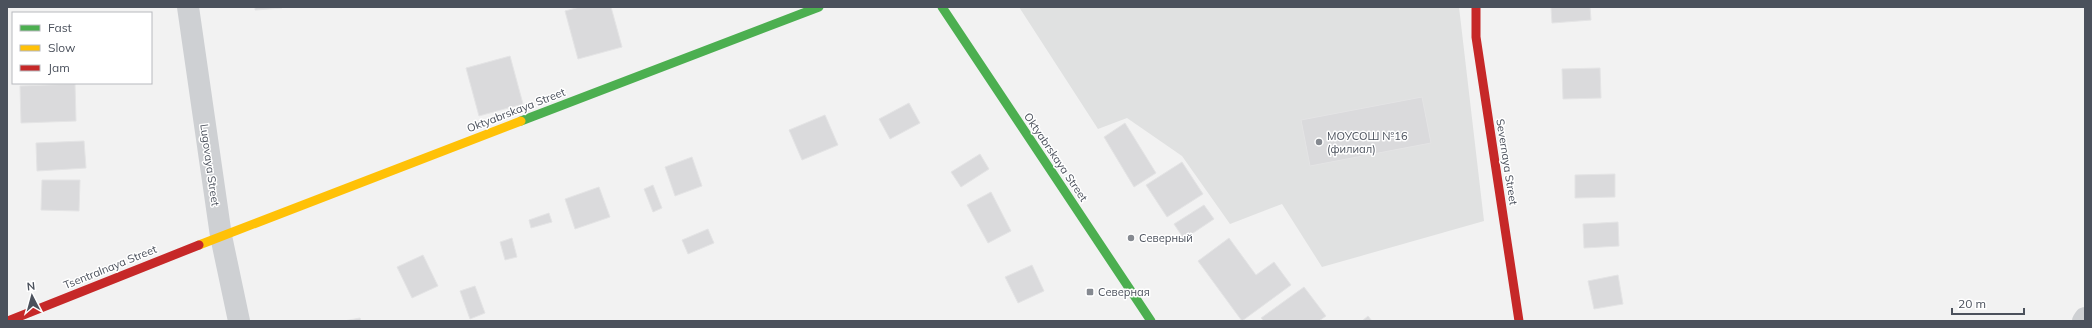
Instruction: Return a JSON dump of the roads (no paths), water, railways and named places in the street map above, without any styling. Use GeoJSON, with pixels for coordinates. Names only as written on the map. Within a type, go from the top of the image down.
{"type":"FeatureCollection","features":[{"type":"Feature","properties":{"kind":"street","name":"Lugovaya Street"},"geometry":{"type":"LineString","coordinates":[[188,7],[221,236],[239,321]]}},
{"type":"Feature","properties":{"kind":"street","name":"Oktyabrskaya Street"},"geometry":{"type":"LineString","coordinates":[[221,236],[819,7]]}},
{"type":"Feature","properties":{"kind":"street","name":"Oktyabrskaya Street"},"geometry":{"type":"LineString","coordinates":[[942,7],[1151,321]]}},
{"type":"Feature","properties":{"kind":"street","name":"Severnaya Street"},"geometry":{"type":"LineString","coordinates":[[1476,7],[1476,37],[1519,321]]}},
{"type":"Feature","properties":{"kind":"street","name":"Tsentralnaya Street"},"geometry":{"type":"LineString","coordinates":[[8,321],[221,236]]}},
{"type":"Feature","properties":{"kind":"place","name":"МОУСОШ №16 (филиал)"},"geometry":{"type":"Point","coordinates":[1319,142]}},
{"type":"Feature","properties":{"kind":"place","name":"Северный"},"geometry":{"type":"Point","coordinates":[1131,238]}},
{"type":"Feature","properties":{"kind":"place","name":"Северная"},"geometry":{"type":"Point","coordinates":[1090,292]}}]}
